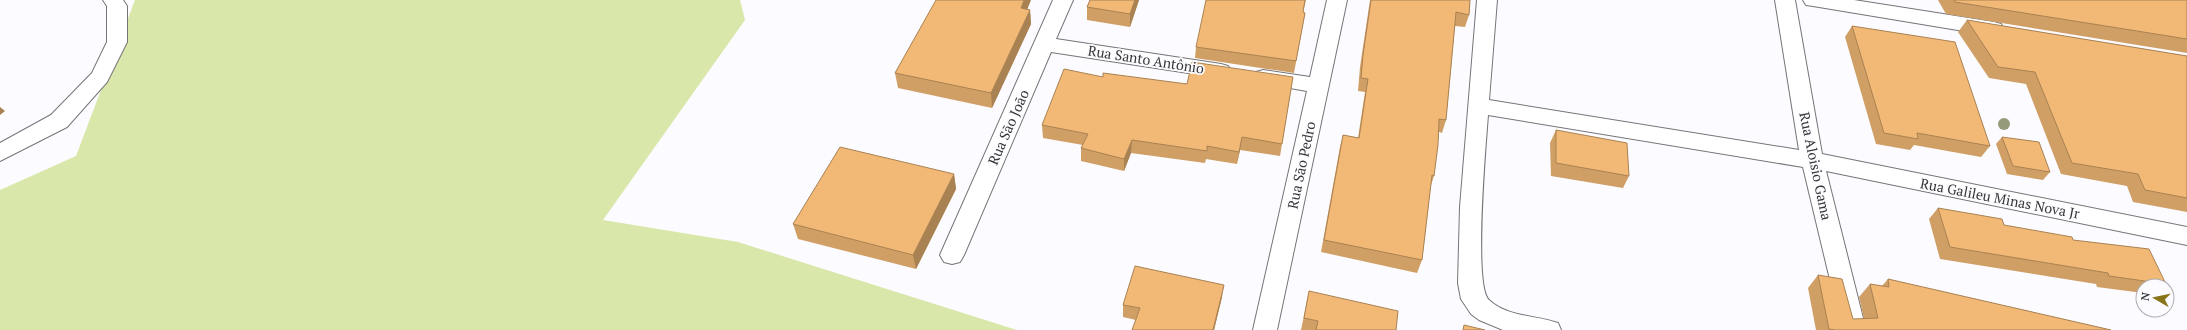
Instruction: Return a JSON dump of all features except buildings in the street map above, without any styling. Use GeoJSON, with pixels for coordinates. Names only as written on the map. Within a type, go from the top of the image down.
{"type":"FeatureCollection","features":[{"type":"Feature","properties":{"kind":"street"},"geometry":{"type":"LineString","coordinates":[[0,153],[59,122],[100,76],[117,42],[117,6],[113,0]]}},
{"type":"Feature","properties":{"kind":"street","name":"Rua São João"},"geometry":{"type":"LineString","coordinates":[[952,255],[1063,0]]}},
{"type":"Feature","properties":{"kind":"street","name":"Rua São Pedro"},"geometry":{"type":"LineString","coordinates":[[1264,330],[1337,0]]}},
{"type":"Feature","properties":{"kind":"street"},"geometry":{"type":"LineString","coordinates":[[1487,0],[1469,244],[1472,297],[1483,311],[1500,319],[1549,330]]}},
{"type":"Feature","properties":{"kind":"street","name":"Rua Aloisio Gama"},"geometry":{"type":"LineString","coordinates":[[1786,0],[1812,160],[1854,330]]}},
{"type":"Feature","properties":{"kind":"street"},"geometry":{"type":"LineString","coordinates":[[1813,0],[2016,33]]}},
{"type":"Feature","properties":{"kind":"street","name":"Rua Santo Antônio"},"geometry":{"type":"LineString","coordinates":[[1044,44],[1319,86]]}},
{"type":"Feature","properties":{"kind":"street","name":"Rua Galileu Minas Nova Jr"},"geometry":{"type":"LineString","coordinates":[[1479,106],[1812,160],[2187,236]]}},
{"type":"Feature","properties":{"kind":"green space"},"geometry":{"type":"Polygon","coordinates":[[[135,0],[740,0],[745,20],[603,220],[738,242],[1017,330],[0,330],[0,190],[76,156],[135,0]]]}}]}
